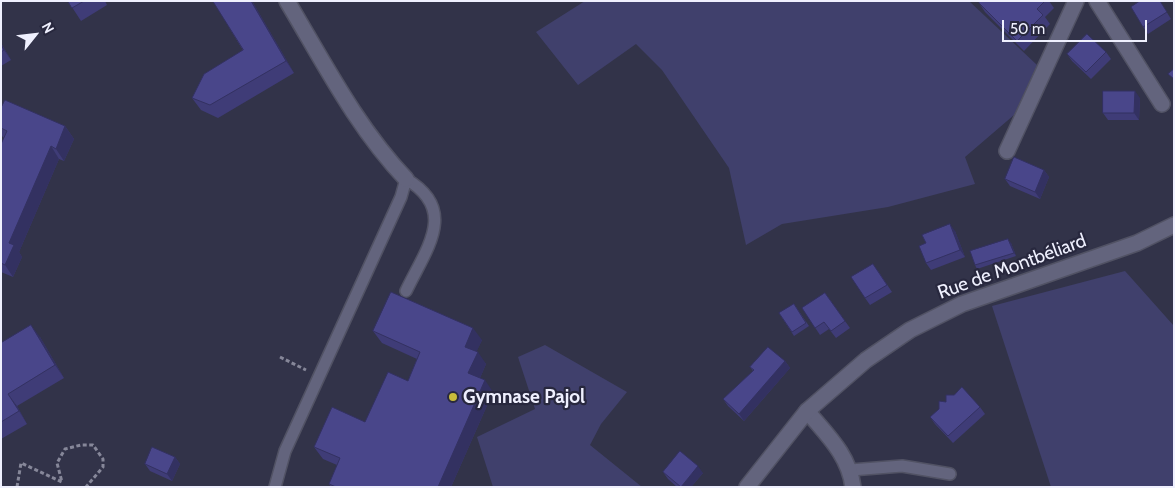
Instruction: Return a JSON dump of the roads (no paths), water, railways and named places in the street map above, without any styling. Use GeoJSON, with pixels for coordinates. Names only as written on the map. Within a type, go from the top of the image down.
{"type":"FeatureCollection","features":[{"type":"Feature","properties":{"kind":"street"},"geometry":{"type":"LineString","coordinates":[[287,1],[339,87],[371,134],[406,178]]}},
{"type":"Feature","properties":{"kind":"street"},"geometry":{"type":"LineString","coordinates":[[1007,151],[1076,1]]}},
{"type":"Feature","properties":{"kind":"street"},"geometry":{"type":"LineString","coordinates":[[1097,1],[1162,104]]}},
{"type":"Feature","properties":{"kind":"street","name":"Rue de Montbéliard"},"geometry":{"type":"LineString","coordinates":[[747,487],[807,411],[866,360],[910,330],[945,312],[1020,282],[1138,243],[1174,225]]}},
{"type":"Feature","properties":{"kind":"street"},"geometry":{"type":"LineString","coordinates":[[807,411],[845,458],[851,470],[853,487]]}},
{"type":"Feature","properties":{"kind":"lane"},"geometry":{"type":"LineString","coordinates":[[274,487],[285,451],[401,197],[406,178],[427,194],[436,215],[433,235],[406,290]]}},
{"type":"Feature","properties":{"kind":"lane"},"geometry":{"type":"LineString","coordinates":[[851,470],[902,466],[950,474]]}},
{"type":"Feature","properties":{"kind":"place","name":"Gymnase Pajol"},"geometry":{"type":"Point","coordinates":[453,397]}}]}
